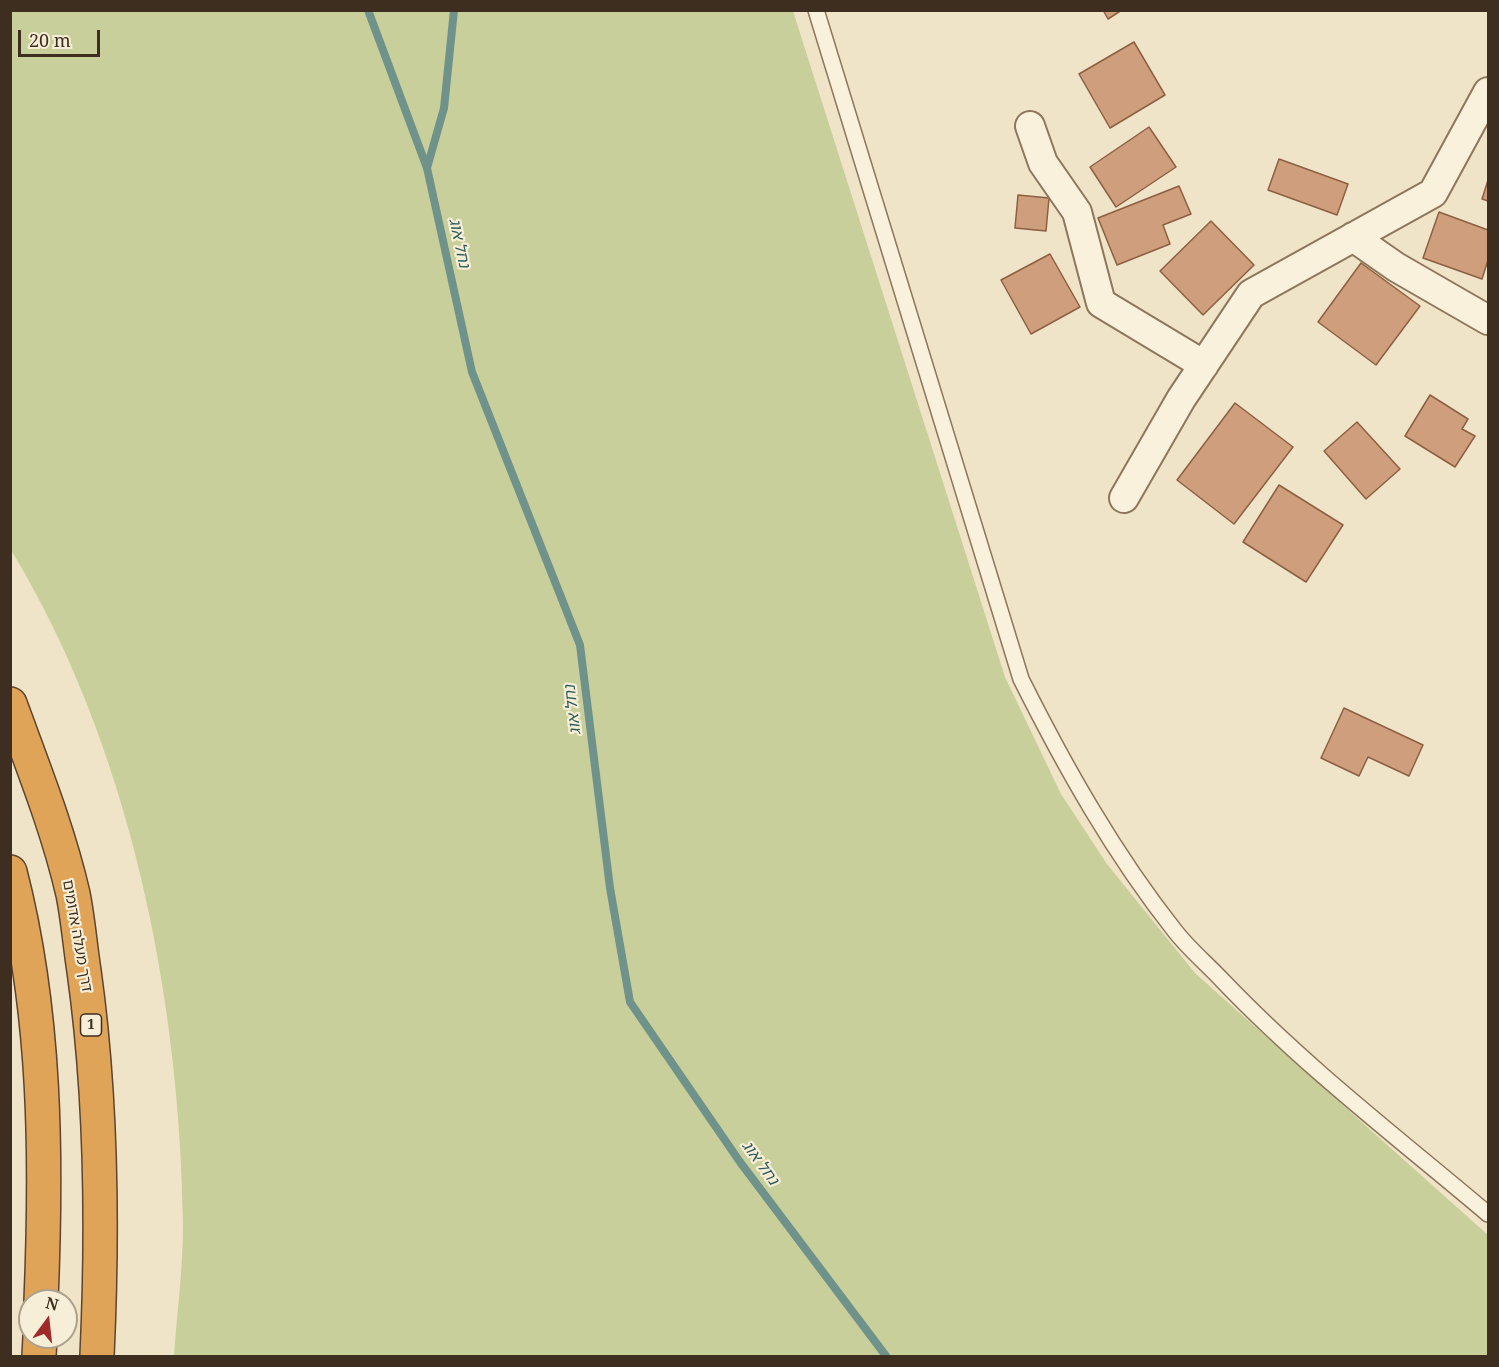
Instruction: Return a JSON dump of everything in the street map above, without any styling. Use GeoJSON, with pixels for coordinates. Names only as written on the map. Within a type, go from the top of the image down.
{"type":"FeatureCollection","features":[{"type":"Feature","properties":{"kind":"highway","name":"דרך מעלה אדומים"},"geometry":{"type":"LineString","coordinates":[[10,704],[51,816],[73,895],[89,1010],[100,1130],[100,1290],[97,1356]]}},
{"type":"Feature","properties":{"kind":"highway"},"geometry":{"type":"LineString","coordinates":[[10,872],[21,913],[37,1018],[44,1133],[41,1289]]}},
{"type":"Feature","properties":{"kind":"street"},"geometry":{"type":"LineString","coordinates":[[1124,498],[1181,399],[1251,294],[1433,193],[1488,92]]}},
{"type":"Feature","properties":{"kind":"street"},"geometry":{"type":"LineString","coordinates":[[1030,126],[1043,163],[1077,212],[1101,303],[1204,365]]}},
{"type":"Feature","properties":{"kind":"street"},"geometry":{"type":"LineString","coordinates":[[1353,237],[1396,267],[1488,320]]}},
{"type":"Feature","properties":{"kind":"lane"},"geometry":{"type":"LineString","coordinates":[[816,10],[1021,680],[1061,758],[1124,859],[1176,932],[1247,1007],[1301,1058],[1488,1214]]}},
{"type":"Feature","properties":{"kind":"green space"},"geometry":{"type":"Polygon","coordinates":[[[11,10],[793,11],[1005,677],[1061,794],[1107,864],[1195,973],[1488,1235],[1488,1356],[174,1356],[183,1241],[180,1139],[172,1051],[159,963],[140,876],[117,790],[88,706],[52,626],[11,550],[11,10]]]}},
{"type":"Feature","properties":{"kind":"building"},"geometry":{"type":"Polygon","coordinates":[[[1103,10],[1122,10],[1108,19],[1103,10]]]}},
{"type":"Feature","properties":{"kind":"building"},"geometry":{"type":"Polygon","coordinates":[[[1134,42],[1165,95],[1110,128],[1079,74],[1134,42]]]}},
{"type":"Feature","properties":{"kind":"building"},"geometry":{"type":"Polygon","coordinates":[[[1149,127],[1176,167],[1116,207],[1090,167],[1149,127]]]}},
{"type":"Feature","properties":{"kind":"building"},"geometry":{"type":"Polygon","coordinates":[[[1279,159],[1348,184],[1337,215],[1268,190],[1279,159]]]}},
{"type":"Feature","properties":{"kind":"building"},"geometry":{"type":"Polygon","coordinates":[[[1488,180],[1488,201],[1482,199],[1488,180]]]}},
{"type":"Feature","properties":{"kind":"building"},"geometry":{"type":"Polygon","coordinates":[[[1179,186],[1191,214],[1163,225],[1170,244],[1117,265],[1098,218],[1179,186]]]}},
{"type":"Feature","properties":{"kind":"building"},"geometry":{"type":"Polygon","coordinates":[[[1018,195],[1049,198],[1046,231],[1015,228],[1018,195]]]}},
{"type":"Feature","properties":{"kind":"building"},"geometry":{"type":"Polygon","coordinates":[[[1439,212],[1488,230],[1488,260],[1482,279],[1423,258],[1439,212]]]}},
{"type":"Feature","properties":{"kind":"building"},"geometry":{"type":"Polygon","coordinates":[[[1211,221],[1254,265],[1203,315],[1160,271],[1211,221]]]}},
{"type":"Feature","properties":{"kind":"building"},"geometry":{"type":"Polygon","coordinates":[[[1050,254],[1080,307],[1031,334],[1001,280],[1050,254]]]}},
{"type":"Feature","properties":{"kind":"building"},"geometry":{"type":"Polygon","coordinates":[[[1361,263],[1420,306],[1376,365],[1318,322],[1361,263]]]}},
{"type":"Feature","properties":{"kind":"building"},"geometry":{"type":"Polygon","coordinates":[[[1430,395],[1468,419],[1462,429],[1475,436],[1455,467],[1405,436],[1430,395]]]}},
{"type":"Feature","properties":{"kind":"building"},"geometry":{"type":"Polygon","coordinates":[[[1235,403],[1293,447],[1234,524],[1177,480],[1235,403]]]}},
{"type":"Feature","properties":{"kind":"building"},"geometry":{"type":"Polygon","coordinates":[[[1357,422],[1400,469],[1366,499],[1324,451],[1357,422]]]}},
{"type":"Feature","properties":{"kind":"building"},"geometry":{"type":"Polygon","coordinates":[[[1279,485],[1343,525],[1306,582],[1243,542],[1279,485]]]}},
{"type":"Feature","properties":{"kind":"building"},"geometry":{"type":"Polygon","coordinates":[[[1344,708],[1423,745],[1409,776],[1368,757],[1359,776],[1321,758],[1344,708]]]}},
{"type":"Feature","properties":{"kind":"waterway","name":"נחל אוג"},"geometry":{"type":"LineString","coordinates":[[368,10],[427,168],[472,372],[580,645],[610,888],[630,1002],[740,1162],[886,1356]]}},
{"type":"Feature","properties":{"kind":"waterway"},"geometry":{"type":"LineString","coordinates":[[427,168],[444,108],[454,10]]}}]}
